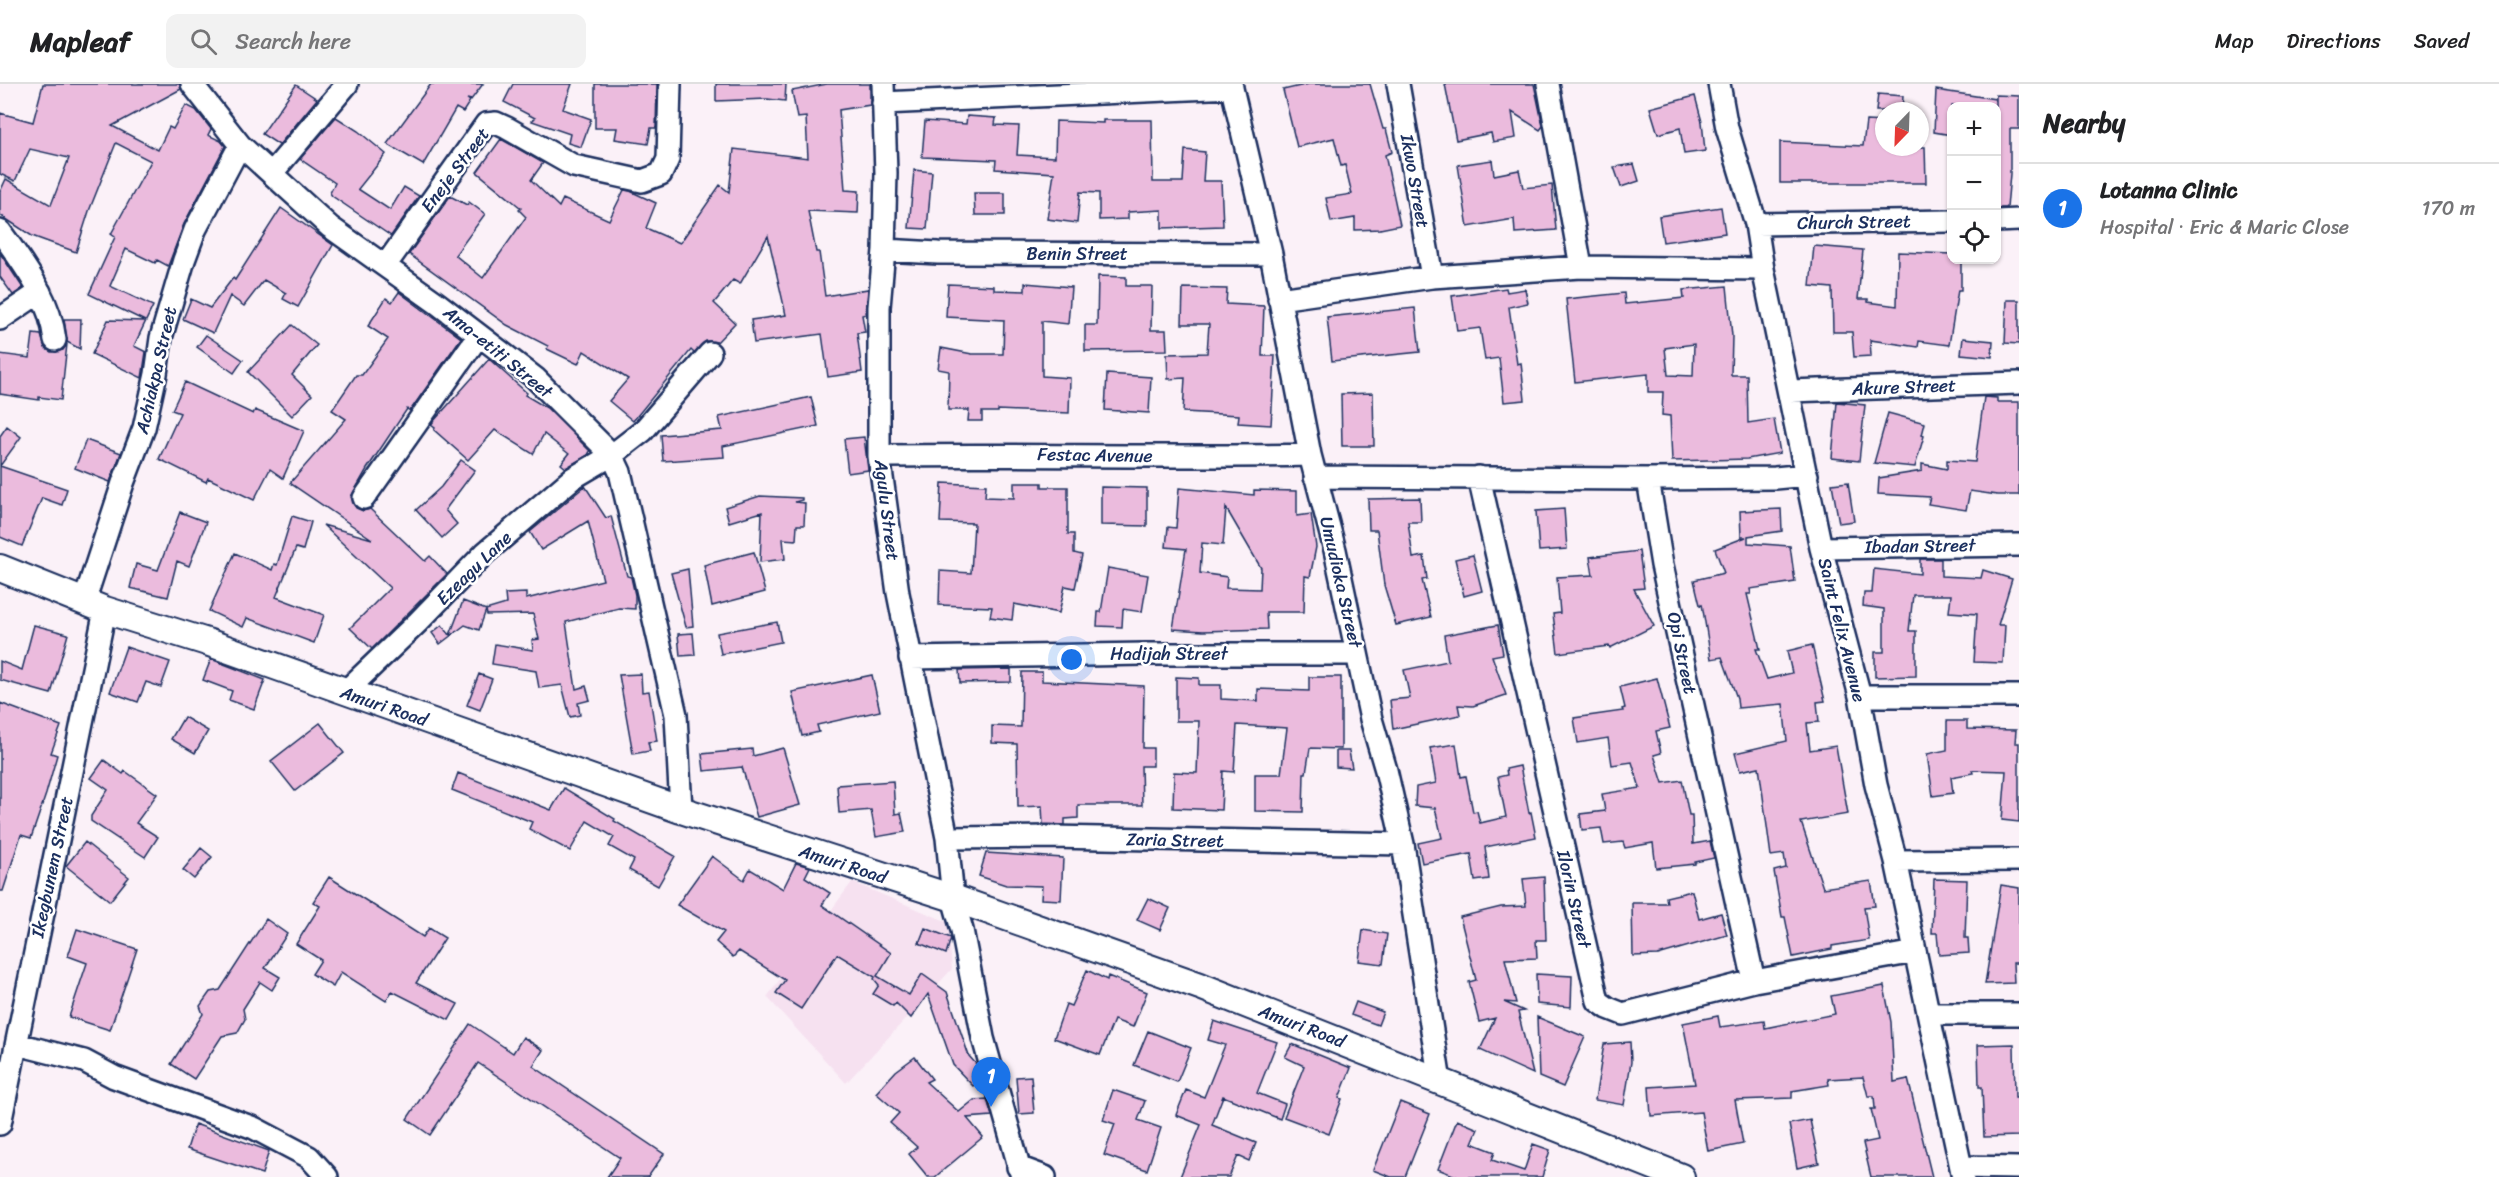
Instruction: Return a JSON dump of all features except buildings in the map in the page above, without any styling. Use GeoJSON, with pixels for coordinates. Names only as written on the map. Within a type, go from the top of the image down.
{"type":"FeatureCollection","features":[{"type":"Feature","properties":{"kind":"main road","name":"Amuri Road"},"geometry":{"type":"LineString","coordinates":[[0,568],[95,606],[207,642],[681,810],[953,898],[1200,987],[1681,1177]]}},
{"type":"Feature","properties":{"kind":"street","name":"Ama-etiti Street"},"geometry":{"type":"LineString","coordinates":[[192,84],[240,145],[330,227],[535,378],[612,455],[620,472],[676,715],[681,810]]}},
{"type":"Feature","properties":{"kind":"street"},"geometry":{"type":"LineString","coordinates":[[272,173],[347,84]]}},
{"type":"Feature","properties":{"kind":"street","name":"Eneje Street"},"geometry":{"type":"LineString","coordinates":[[385,266],[486,124],[496,123],[507,128],[574,166],[642,181],[661,174],[668,159],[670,84]]}},
{"type":"Feature","properties":{"kind":"street","name":"Ikwo Street"},"geometry":{"type":"LineString","coordinates":[[1398,84],[1432,277]]}},
{"type":"Feature","properties":{"kind":"street"},"geometry":{"type":"LineString","coordinates":[[1548,84],[1581,267]]}},
{"type":"Feature","properties":{"kind":"street","name":"Saint Felix Avenue"},"geometry":{"type":"LineString","coordinates":[[1719,84],[1727,128],[1756,224],[1821,548],[1860,696],[1876,785],[1896,861],[1963,1172]]}},
{"type":"Feature","properties":{"kind":"street"},"geometry":{"type":"LineString","coordinates":[[883,94],[1231,86]]}},
{"type":"Feature","properties":{"kind":"street","name":"Umudioka Street"},"geometry":{"type":"LineString","coordinates":[[1231,86],[1271,254],[1310,455],[1335,550],[1371,719],[1386,771],[1402,844],[1440,1082]]}},
{"type":"Feature","properties":{"kind":"street","name":"Agulu Street"},"geometry":{"type":"LineString","coordinates":[[883,94],[886,173],[884,250],[879,307],[879,456],[898,593],[947,838],[953,898],[962,930],[983,1038],[1020,1172]]}},
{"type":"Feature","properties":{"kind":"street","name":"Achiakpa Street"},"geometry":{"type":"LineString","coordinates":[[95,606],[123,483],[144,428],[161,338],[184,260],[195,230],[240,145]]}},
{"type":"Feature","properties":{"kind":"street"},"geometry":{"type":"LineString","coordinates":[[2001,221],[2019,220]]}},
{"type":"Feature","properties":{"kind":"street","name":"Church Street"},"geometry":{"type":"LineString","coordinates":[[1756,224],[1947,221]]}},
{"type":"Feature","properties":{"kind":"street"},"geometry":{"type":"LineString","coordinates":[[0,231],[40,292],[52,317],[55,340]]}},
{"type":"Feature","properties":{"kind":"street","name":"Benin Street"},"geometry":{"type":"LineString","coordinates":[[884,250],[938,253],[1271,254]]}},
{"type":"Feature","properties":{"kind":"street"},"geometry":{"type":"LineString","coordinates":[[1279,299],[1432,277],[1581,267],[1763,268]]}},
{"type":"Feature","properties":{"kind":"street"},"geometry":{"type":"LineString","coordinates":[[0,319],[40,292]]}},
{"type":"Feature","properties":{"kind":"street"},"geometry":{"type":"LineString","coordinates":[[364,498],[479,335]]}},
{"type":"Feature","properties":{"kind":"street","name":"Ezeagu Lane"},"geometry":{"type":"LineString","coordinates":[[345,692],[412,629],[485,553],[573,478],[612,455],[643,431],[710,353]]}},
{"type":"Feature","properties":{"kind":"street","name":"Akure Street"},"geometry":{"type":"LineString","coordinates":[[1790,391],[2019,383]]}},
{"type":"Feature","properties":{"kind":"street","name":"Festac Avenue"},"geometry":{"type":"LineString","coordinates":[[879,456],[1028,454],[1186,458],[1310,455]]}},
{"type":"Feature","properties":{"kind":"street"},"geometry":{"type":"LineString","coordinates":[[1315,477],[1648,479],[1775,478],[1807,475]]}},
{"type":"Feature","properties":{"kind":"street","name":"Ilorin Street"},"geometry":{"type":"LineString","coordinates":[[1479,477],[1598,1001],[1623,1014],[1711,994],[1754,981],[1915,952]]}},
{"type":"Feature","properties":{"kind":"street","name":"Opi Street"},"geometry":{"type":"LineString","coordinates":[[1648,479],[1662,565],[1754,981]]}},
{"type":"Feature","properties":{"kind":"street","name":"Ibadan Street"},"geometry":{"type":"LineString","coordinates":[[1821,548],[2019,545]]}},
{"type":"Feature","properties":{"kind":"street","name":"Ikegbunem Street"},"geometry":{"type":"LineString","coordinates":[[0,1124],[4,1087],[17,1047],[44,902],[95,606]]}},
{"type":"Feature","properties":{"kind":"street","name":"Hadijah Street"},"geometry":{"type":"LineString","coordinates":[[910,658],[1146,654],[1357,654]]}},
{"type":"Feature","properties":{"kind":"street"},"geometry":{"type":"LineString","coordinates":[[1860,696],[2019,696]]}},
{"type":"Feature","properties":{"kind":"street","name":"Zaria Street"},"geometry":{"type":"LineString","coordinates":[[947,838],[1051,837],[1402,844]]}},
{"type":"Feature","properties":{"kind":"street"},"geometry":{"type":"LineString","coordinates":[[1896,861],[2019,861]]}},
{"type":"Feature","properties":{"kind":"street"},"geometry":{"type":"LineString","coordinates":[[1930,1014],[2019,1014]]}},
{"type":"Feature","properties":{"kind":"street"},"geometry":{"type":"LineString","coordinates":[[17,1047],[21,1044],[84,1061],[114,1077],[254,1128],[309,1157],[327,1177]]}},
{"type":"Feature","properties":{"kind":"street"},"geometry":{"type":"LineString","coordinates":[[1963,1172],[2019,1168]]}},
{"type":"Feature","properties":{"kind":"street"},"geometry":{"type":"LineString","coordinates":[[1020,1172],[1045,1177]]}},
{"type":"Feature","properties":{"kind":"shaded area"},"geometry":{"type":"Polygon","coordinates":[[[852,882],[948,922],[952,969],[846,1083],[767,997],[852,882]]]}},
{"type":"Feature","properties":{"kind":"place","name":"Lotanna Clinic"},"geometry":{"type":"Point","coordinates":[991,1107]}}]}
